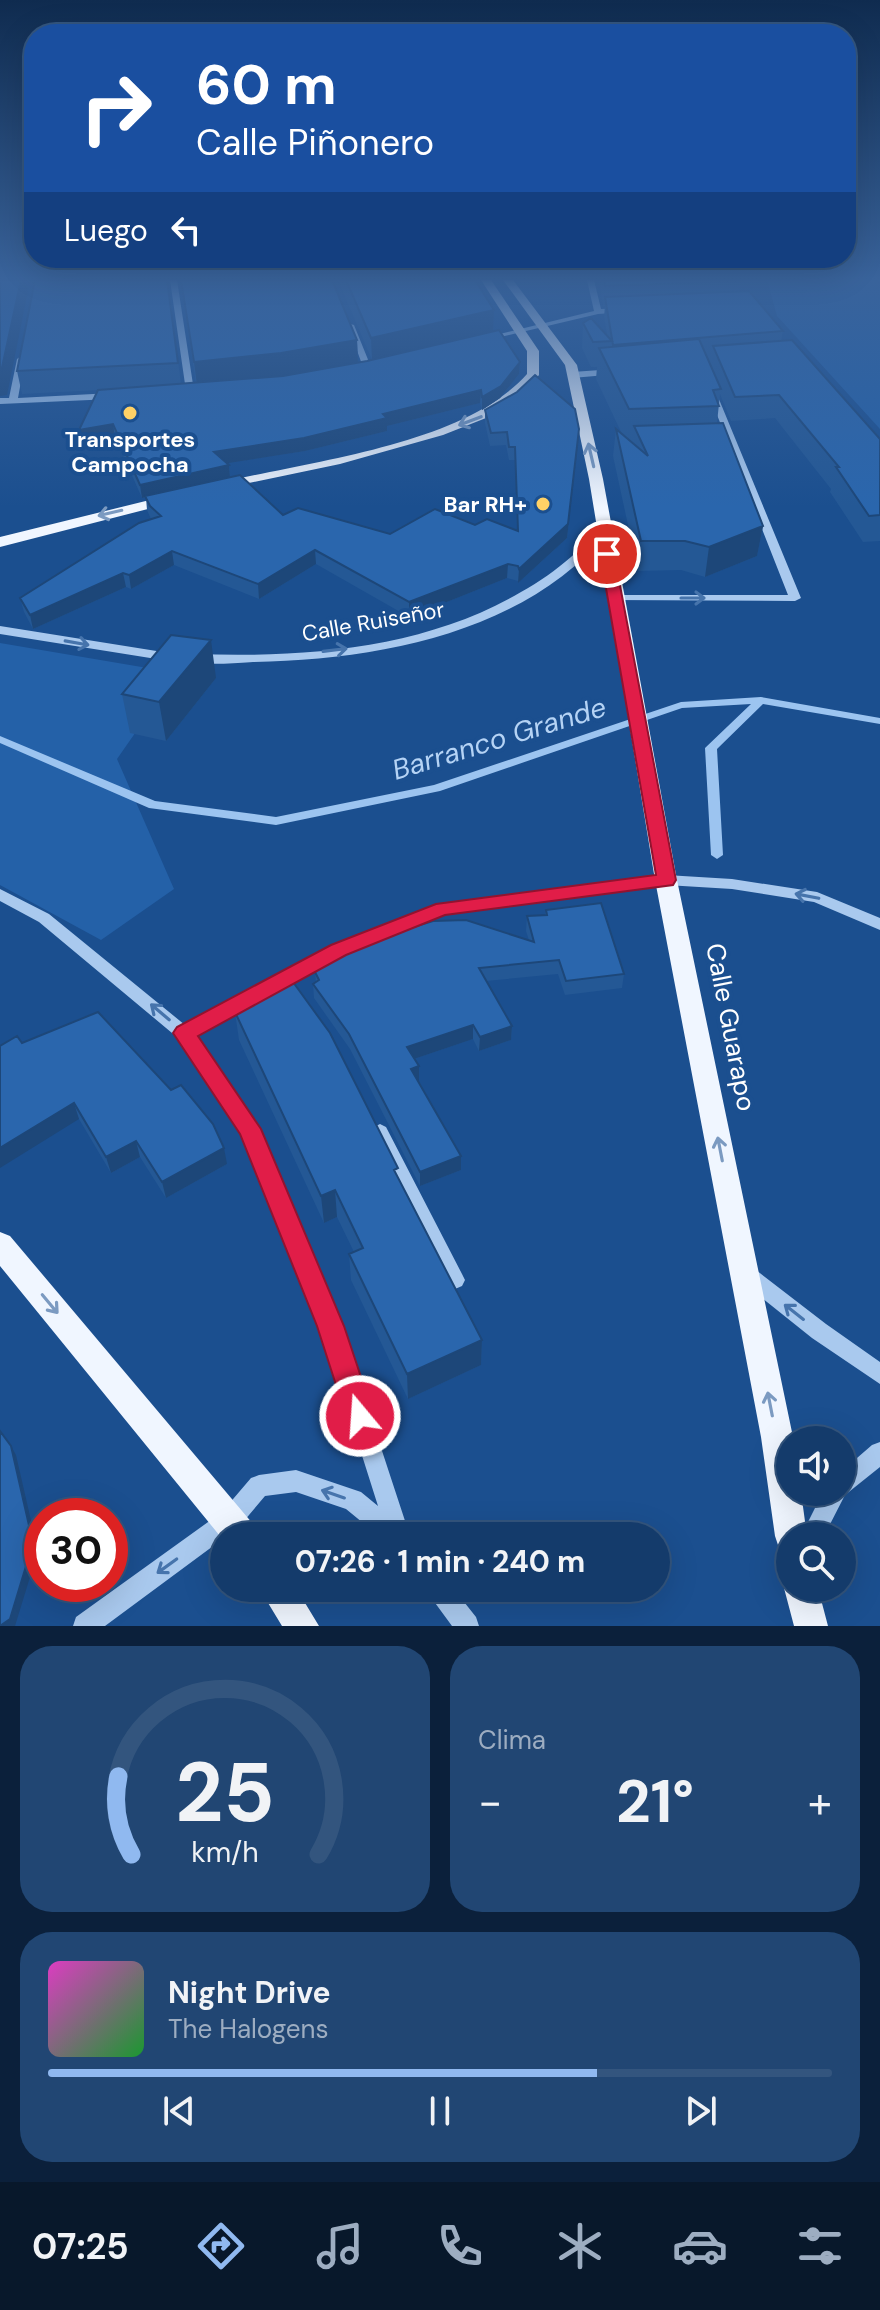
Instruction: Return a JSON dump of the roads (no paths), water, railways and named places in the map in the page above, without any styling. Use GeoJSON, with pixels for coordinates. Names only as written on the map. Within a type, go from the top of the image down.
{"type":"FeatureCollection","features":[{"type":"Feature","properties":{"kind":"main road"},"geometry":{"type":"LineString","coordinates":[[206,490],[402,443],[485,415],[514,396],[532,377],[536,364],[534,356]]}},
{"type":"Feature","properties":{"kind":"main road"},"geometry":{"type":"LineString","coordinates":[[564,356],[571,365],[596,479],[603,532]]}},
{"type":"Feature","properties":{"kind":"main road"},"geometry":{"type":"LineString","coordinates":[[0,542],[191,494]]}},
{"type":"Feature","properties":{"kind":"main road","name":"Calle Guarapo"},"geometry":{"type":"LineString","coordinates":[[603,532],[666,880],[777,1437],[789,1522]]}},
{"type":"Feature","properties":{"kind":"main road"},"geometry":{"type":"LineString","coordinates":[[0,1245],[231,1522]]}},
{"type":"Feature","properties":{"kind":"main road"},"geometry":{"type":"LineString","coordinates":[[286,1602],[302,1626]]}},
{"type":"Feature","properties":{"kind":"main road"},"geometry":{"type":"LineString","coordinates":[[805,1602],[811,1626]]}},
{"type":"Feature","properties":{"kind":"street"},"geometry":{"type":"LineString","coordinates":[[13,400],[21,356]]}},
{"type":"Feature","properties":{"kind":"street"},"geometry":{"type":"LineString","coordinates":[[185,356],[190,391]]}},
{"type":"Feature","properties":{"kind":"street"},"geometry":{"type":"LineString","coordinates":[[362,356],[367,367]]}},
{"type":"Feature","properties":{"kind":"street"},"geometry":{"type":"LineString","coordinates":[[355,369],[382,363]]}},
{"type":"Feature","properties":{"kind":"street"},"geometry":{"type":"LineString","coordinates":[[572,375],[629,370]]}},
{"type":"Feature","properties":{"kind":"street"},"geometry":{"type":"LineString","coordinates":[[615,598],[795,598],[706,377]]}},
{"type":"Feature","properties":{"kind":"street"},"geometry":{"type":"LineString","coordinates":[[175,393],[205,390]]}},
{"type":"Feature","properties":{"kind":"street"},"geometry":{"type":"LineString","coordinates":[[0,401],[117,396]]}},
{"type":"Feature","properties":{"kind":"street"},"geometry":{"type":"LineString","coordinates":[[717,444],[733,444]]}},
{"type":"Feature","properties":{"kind":"street","name":"Calle Ruiseñor"},"geometry":{"type":"LineString","coordinates":[[0,630],[151,656],[209,659],[262,659],[364,647],[418,637],[473,621],[545,582],[581,557],[603,532]]}},
{"type":"Feature","properties":{"kind":"street"},"geometry":{"type":"LineString","coordinates":[[184,1033],[291,984],[338,950],[443,909],[666,880],[732,884],[817,897],[880,924]]}},
{"type":"Feature","properties":{"kind":"street"},"geometry":{"type":"LineString","coordinates":[[0,894],[44,918],[184,1033],[249,1129],[331,1326],[394,1522]]}},
{"type":"Feature","properties":{"kind":"street"},"geometry":{"type":"LineString","coordinates":[[369,1111],[455,1280]]}},
{"type":"Feature","properties":{"kind":"street"},"geometry":{"type":"LineString","coordinates":[[745,1273],[880,1374]]}},
{"type":"Feature","properties":{"kind":"street"},"geometry":{"type":"LineString","coordinates":[[856,1473],[880,1453]]}},
{"type":"Feature","properties":{"kind":"street"},"geometry":{"type":"LineString","coordinates":[[239,1522],[259,1486],[296,1481],[353,1500],[380,1522]]}},
{"type":"Feature","properties":{"kind":"street"},"geometry":{"type":"LineString","coordinates":[[85,1626],[210,1545]]}},
{"type":"Feature","properties":{"kind":"street"},"geometry":{"type":"LineString","coordinates":[[449,1602],[467,1626]]}},
{"type":"Feature","properties":{"kind":"waterway","name":"Barranco Grande"},"geometry":{"type":"LineString","coordinates":[[0,739],[153,805],[276,821],[436,788],[681,705],[761,700]]}},
{"type":"Feature","properties":{"kind":"waterway"},"geometry":{"type":"LineString","coordinates":[[717,855],[711,748],[761,700]]}},
{"type":"Feature","properties":{"kind":"waterway","name":"Barranco Grande"},"geometry":{"type":"LineString","coordinates":[[761,700],[880,721]]}},
{"type":"Feature","properties":{"kind":"place","name":"Transportes Campocha"},"geometry":{"type":"Point","coordinates":[130,413]}},
{"type":"Feature","properties":{"kind":"place","name":"Bar RH+"},"geometry":{"type":"Point","coordinates":[543,504]}}]}
